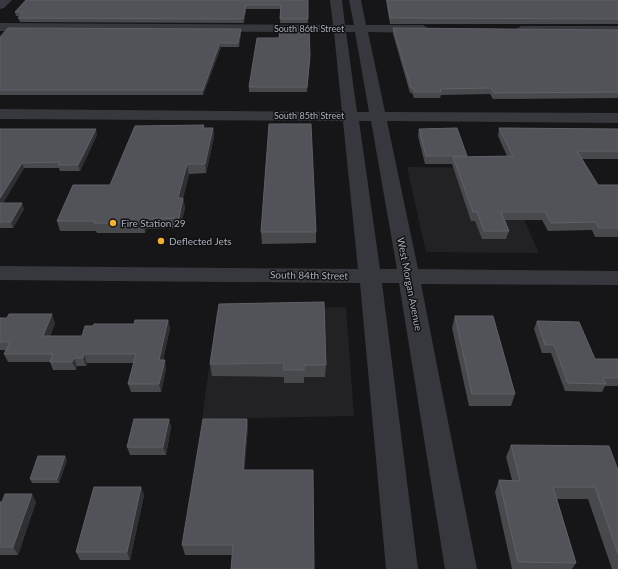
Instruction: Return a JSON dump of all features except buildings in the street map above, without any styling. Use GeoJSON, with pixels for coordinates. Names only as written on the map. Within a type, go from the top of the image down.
{"type":"FeatureCollection","features":[{"type":"Feature","properties":{"kind":"street"},"geometry":{"type":"LineString","coordinates":[[0,6],[6,0]]}},
{"type":"Feature","properties":{"kind":"street","name":"West Morgan Avenue"},"geometry":{"type":"LineString","coordinates":[[336,0],[350,29],[378,116],[409,276],[461,569]]}},
{"type":"Feature","properties":{"kind":"street","name":"West Morgan Avenue"},"geometry":{"type":"LineString","coordinates":[[355,0],[350,29],[349,116],[370,276],[402,569]]}},
{"type":"Feature","properties":{"kind":"street","name":"South 86th Street"},"geometry":{"type":"LineString","coordinates":[[0,27],[436,29]]}},
{"type":"Feature","properties":{"kind":"street"},"geometry":{"type":"LineString","coordinates":[[508,30],[618,30]]}},
{"type":"Feature","properties":{"kind":"street","name":"South 85th Street"},"geometry":{"type":"LineString","coordinates":[[0,114],[618,118]]}},
{"type":"Feature","properties":{"kind":"street","name":"South 84th Street"},"geometry":{"type":"LineString","coordinates":[[0,273],[618,278]]}},
{"type":"Feature","properties":{"kind":"shaded area"},"geometry":{"type":"Polygon","coordinates":[[[407,167],[501,168],[539,253],[426,252],[407,167]]]}},
{"type":"Feature","properties":{"kind":"shaded area"},"geometry":{"type":"Polygon","coordinates":[[[346,307],[354,416],[202,419],[217,310],[346,307]]]}},
{"type":"Feature","properties":{"kind":"place","name":"Fire Station 29"},"geometry":{"type":"Point","coordinates":[113,223]}},
{"type":"Feature","properties":{"kind":"place","name":"Deflected Jets"},"geometry":{"type":"Point","coordinates":[161,241]}}]}
